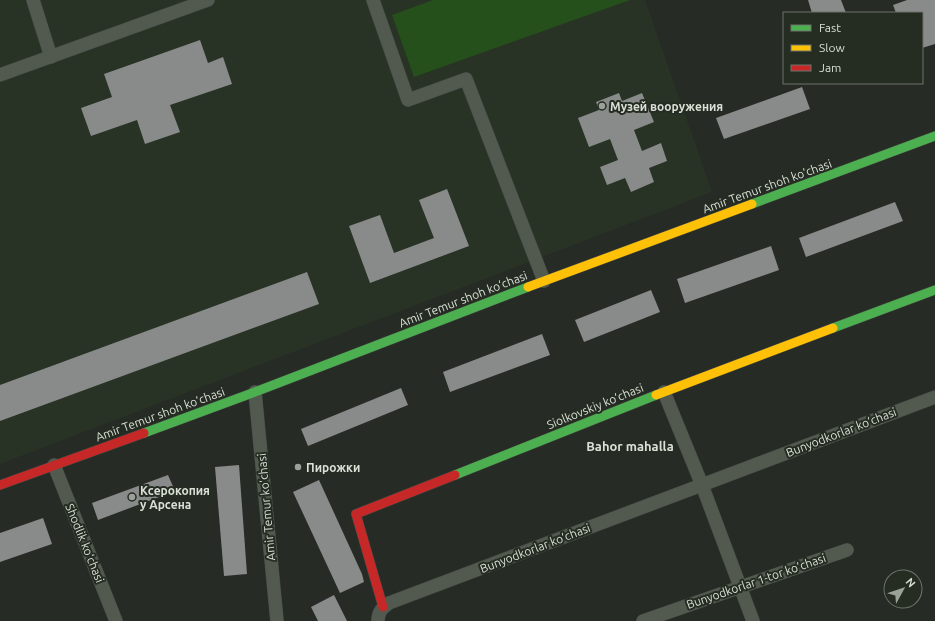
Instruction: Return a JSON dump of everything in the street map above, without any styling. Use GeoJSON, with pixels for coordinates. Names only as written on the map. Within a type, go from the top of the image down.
{"type":"FeatureCollection","features":[{"type":"Feature","properties":{"kind":"main road","name":"Amir Temur shoh ko‘chasi"},"geometry":{"type":"LineString","coordinates":[[0,485],[255,392],[544,281],[935,136]]}},
{"type":"Feature","properties":{"kind":"main road","name":"Siolkovskiy ko‘chasi"},"geometry":{"type":"LineString","coordinates":[[383,607],[356,514],[664,392],[935,290]]}},
{"type":"Feature","properties":{"kind":"street"},"geometry":{"type":"LineString","coordinates":[[33,0],[51,57]]}},
{"type":"Feature","properties":{"kind":"street"},"geometry":{"type":"LineString","coordinates":[[0,75],[208,0]]}},
{"type":"Feature","properties":{"kind":"street"},"geometry":{"type":"LineString","coordinates":[[373,0],[408,100],[466,79],[544,281]]}},
{"type":"Feature","properties":{"kind":"street","name":"Amir Temur ko‘chasi"},"geometry":{"type":"LineString","coordinates":[[255,392],[276,621]]}},
{"type":"Feature","properties":{"kind":"street"},"geometry":{"type":"LineString","coordinates":[[664,392],[702,485],[753,621]]}},
{"type":"Feature","properties":{"kind":"street","name":"Bunyodkorlar ko‘chasi"},"geometry":{"type":"LineString","coordinates":[[383,607],[396,600],[935,397]]}},
{"type":"Feature","properties":{"kind":"street","name":"Shodlik ko‘chasi"},"geometry":{"type":"LineString","coordinates":[[54,466],[114,621]]}},
{"type":"Feature","properties":{"kind":"street","name":"Bunyodkorlar 1-tor ko‘chasi"},"geometry":{"type":"LineString","coordinates":[[643,621],[847,550]]}},
{"type":"Feature","properties":{"kind":"street"},"geometry":{"type":"LineString","coordinates":[[378,621],[379,612],[383,607]]}},
{"type":"Feature","properties":{"kind":"shaded area"},"geometry":{"type":"Polygon","coordinates":[[[0,0],[645,0],[712,192],[0,464],[0,0]]]}},
{"type":"Feature","properties":{"kind":"green space"},"geometry":{"type":"Polygon","coordinates":[[[433,0],[630,0],[414,77],[392,15],[433,0]]]}},
{"type":"Feature","properties":{"kind":"building"},"geometry":{"type":"Polygon","coordinates":[[[808,0],[841,0],[846,12],[812,12],[808,0]]]}},
{"type":"Feature","properties":{"kind":"building"},"geometry":{"type":"Polygon","coordinates":[[[907,0],[935,0],[935,44],[923,48],[923,12],[896,12],[893,5],[907,0]]]}},
{"type":"Feature","properties":{"kind":"building"},"geometry":{"type":"Polygon","coordinates":[[[200,40],[208,63],[223,57],[232,84],[170,105],[180,132],[145,144],[137,120],[91,136],[81,108],[112,97],[104,74],[200,40]]]}},
{"type":"Feature","properties":{"kind":"building"},"geometry":{"type":"Polygon","coordinates":[[[802,87],[810,109],[724,139],[716,118],[802,87]]]}},
{"type":"Feature","properties":{"kind":"building"},"geometry":{"type":"Polygon","coordinates":[[[619,93],[622,101],[642,93],[654,122],[634,130],[642,151],[661,143],[667,161],[649,168],[654,182],[631,192],[625,178],[607,185],[600,167],[618,160],[610,139],[589,147],[578,118],[599,110],[596,102],[619,93]]]}},
{"type":"Feature","properties":{"kind":"building"},"geometry":{"type":"Polygon","coordinates":[[[447,189],[469,246],[370,283],[349,226],[380,215],[394,253],[434,238],[419,200],[447,189]]]}},
{"type":"Feature","properties":{"kind":"building"},"geometry":{"type":"Polygon","coordinates":[[[895,202],[903,221],[806,257],[799,238],[895,202]]]}},
{"type":"Feature","properties":{"kind":"building"},"geometry":{"type":"Polygon","coordinates":[[[771,246],[779,270],[685,303],[677,279],[771,246]]]}},
{"type":"Feature","properties":{"kind":"building"},"geometry":{"type":"Polygon","coordinates":[[[307,272],[319,304],[0,421],[0,385],[307,272]]]}},
{"type":"Feature","properties":{"kind":"building"},"geometry":{"type":"Polygon","coordinates":[[[651,290],[660,312],[584,342],[575,320],[651,290]]]}},
{"type":"Feature","properties":{"kind":"building"},"geometry":{"type":"Polygon","coordinates":[[[542,334],[550,355],[450,392],[443,372],[542,334]]]}},
{"type":"Feature","properties":{"kind":"building"},"geometry":{"type":"Polygon","coordinates":[[[401,388],[408,405],[308,446],[301,429],[401,388]]]}},
{"type":"Feature","properties":{"kind":"building"},"geometry":{"type":"Polygon","coordinates":[[[239,465],[247,574],[224,576],[215,467],[239,465]]]}},
{"type":"Feature","properties":{"kind":"building"},"geometry":{"type":"Polygon","coordinates":[[[168,475],[175,491],[98,520],[92,503],[168,475]]]}},
{"type":"Feature","properties":{"kind":"building"},"geometry":{"type":"Polygon","coordinates":[[[319,480],[362,574],[364,582],[340,593],[293,492],[319,480]]]}},
{"type":"Feature","properties":{"kind":"building"},"geometry":{"type":"Polygon","coordinates":[[[43,518],[52,544],[0,562],[0,533],[43,518]]]}},
{"type":"Feature","properties":{"kind":"building"},"geometry":{"type":"Polygon","coordinates":[[[334,595],[347,621],[318,621],[311,607],[334,595]]]}},
{"type":"Feature","properties":{"kind":"traffic: fast"},"geometry":{"type":"LineString","coordinates":[[752,204],[935,136]]}},
{"type":"Feature","properties":{"kind":"traffic: fast"},"geometry":{"type":"LineString","coordinates":[[144,433],[528,287]]}},
{"type":"Feature","properties":{"kind":"traffic: fast"},"geometry":{"type":"LineString","coordinates":[[833,328],[935,290]]}},
{"type":"Feature","properties":{"kind":"traffic: fast"},"geometry":{"type":"LineString","coordinates":[[455,475],[656,395]]}},
{"type":"Feature","properties":{"kind":"traffic: slow"},"geometry":{"type":"LineString","coordinates":[[528,287],[752,204]]}},
{"type":"Feature","properties":{"kind":"traffic: slow"},"geometry":{"type":"LineString","coordinates":[[656,395],[833,328]]}},
{"type":"Feature","properties":{"kind":"traffic: jam"},"geometry":{"type":"LineString","coordinates":[[0,485],[144,433]]}},
{"type":"Feature","properties":{"kind":"traffic: jam"},"geometry":{"type":"LineString","coordinates":[[383,607],[356,514],[455,475]]}},
{"type":"Feature","properties":{"kind":"place","name":"Музей вооружения"},"geometry":{"type":"Point","coordinates":[602,106]}},
{"type":"Feature","properties":{"kind":"place","name":"Пирожки"},"geometry":{"type":"Point","coordinates":[298,467]}},
{"type":"Feature","properties":{"kind":"place","name":"Ксерокопия у Арсена"},"geometry":{"type":"Point","coordinates":[132,497]}},
{"type":"Feature","properties":{"kind":"district","name":"Bahor mahalla"},"geometry":{"type":"Point","coordinates":[630,446]}}]}
